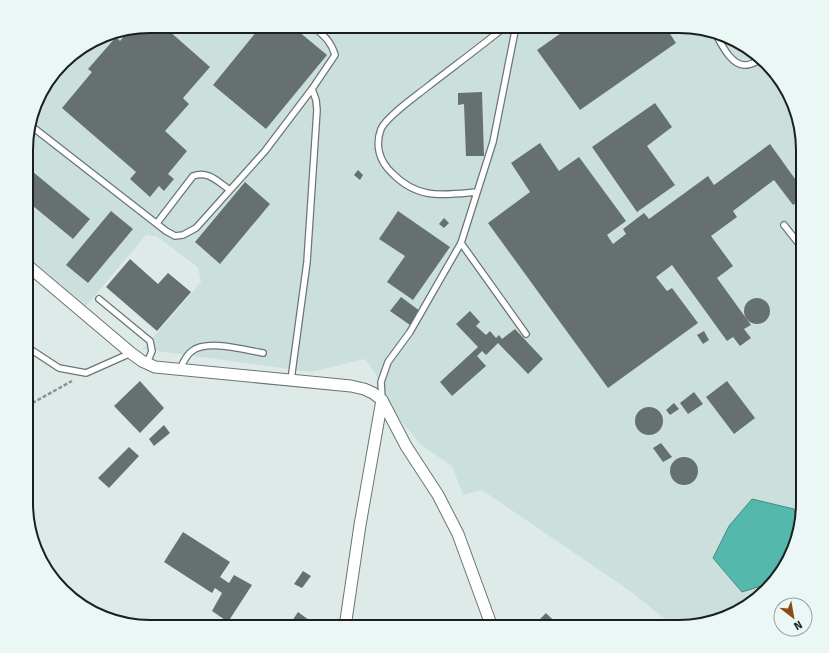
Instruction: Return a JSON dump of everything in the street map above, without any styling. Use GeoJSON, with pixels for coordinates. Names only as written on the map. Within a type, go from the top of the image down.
{"type":"FeatureCollection","features":[{"type":"Feature","properties":{"kind":"street"},"geometry":{"type":"LineString","coordinates":[[33,270],[131,353],[155,367],[351,386],[364,388],[373,393],[382,400],[406,446],[438,495],[458,534],[489,620]]}},
{"type":"Feature","properties":{"kind":"street"},"geometry":{"type":"LineString","coordinates":[[347,620],[358,533],[382,400]]}},
{"type":"Feature","properties":{"kind":"lane"},"geometry":{"type":"LineString","coordinates":[[35,129],[175,236],[190,232],[196,228],[265,151],[336,56],[333,46],[321,33]]}},
{"type":"Feature","properties":{"kind":"lane"},"geometry":{"type":"LineString","coordinates":[[477,192],[438,195],[418,192],[396,178],[385,167],[378,152],[378,140],[382,127],[400,109],[497,33]]}},
{"type":"Feature","properties":{"kind":"lane"},"geometry":{"type":"LineString","coordinates":[[382,400],[381,382],[388,362],[410,332],[460,243],[493,142],[515,33]]}},
{"type":"Feature","properties":{"kind":"lane"},"geometry":{"type":"LineString","coordinates":[[720,41],[731,58],[737,62],[743,65],[748,65],[756,62]]}},
{"type":"Feature","properties":{"kind":"lane"},"geometry":{"type":"LineString","coordinates":[[291,380],[307,262],[317,110],[316,100],[312,89]]}},
{"type":"Feature","properties":{"kind":"lane"},"geometry":{"type":"LineString","coordinates":[[157,223],[194,176],[200,173],[207,174],[230,190]]}},
{"type":"Feature","properties":{"kind":"lane"},"geometry":{"type":"LineString","coordinates":[[784,225],[796,240]]}},
{"type":"Feature","properties":{"kind":"lane"},"geometry":{"type":"LineString","coordinates":[[460,243],[526,334]]}},
{"type":"Feature","properties":{"kind":"lane"},"geometry":{"type":"LineString","coordinates":[[99,298],[150,341],[152,351],[147,363]]}},
{"type":"Feature","properties":{"kind":"lane"},"geometry":{"type":"LineString","coordinates":[[180,369],[193,349],[202,346],[212,345],[263,353]]}},
{"type":"Feature","properties":{"kind":"lane"},"geometry":{"type":"LineString","coordinates":[[33,352],[60,368],[86,372],[131,353]]}},
{"type":"Feature","properties":{"kind":"path"},"geometry":{"type":"LineString","coordinates":[[33,402],[86,372]]}},
{"type":"Feature","properties":{"kind":"shaded area"},"geometry":{"type":"Polygon","coordinates":[[[143,33],[686,33],[702,35],[724,42],[750,57],[767,73],[776,85],[787,105],[794,127],[796,143],[796,510],[794,526],[787,548],[767,580],[756,591],[731,608],[702,618],[666,620],[630,591],[482,490],[463,495],[452,466],[421,445],[392,410],[381,382],[365,359],[311,372],[143,349],[201,282],[198,267],[156,236],[146,235],[86,306],[33,261],[33,150],[35,127],[39,113],[53,85],[73,62],[98,45],[127,35],[143,33]]]}},
{"type":"Feature","properties":{"kind":"water"},"geometry":{"type":"Polygon","coordinates":[[[752,499],[794,509],[795,514],[794,526],[787,548],[772,574],[761,586],[742,592],[713,558],[729,526],[752,499]]]}},
{"type":"Feature","properties":{"kind":"building"},"geometry":{"type":"Polygon","coordinates":[[[143,33],[171,33],[210,67],[183,98],[189,104],[165,131],[187,151],[168,174],[174,179],[164,191],[159,186],[150,197],[130,179],[136,172],[62,108],[92,72],[88,69],[115,39],[117,38],[120,41],[127,35],[143,33]]]}},
{"type":"Feature","properties":{"kind":"building"},"geometry":{"type":"Polygon","coordinates":[[[255,33],[300,33],[327,55],[266,129],[213,85],[255,33]]]}},
{"type":"Feature","properties":{"kind":"building"},"geometry":{"type":"Polygon","coordinates":[[[561,33],[670,33],[676,43],[580,110],[537,50],[561,33]]]}},
{"type":"Feature","properties":{"kind":"building"},"geometry":{"type":"Polygon","coordinates":[[[482,92],[484,156],[466,156],[464,104],[458,105],[458,93],[482,92]]]}},
{"type":"Feature","properties":{"kind":"building"},"geometry":{"type":"Polygon","coordinates":[[[655,103],[672,127],[647,146],[675,185],[637,212],[592,147],[655,103]]]}},
{"type":"Feature","properties":{"kind":"building"},"geometry":{"type":"Polygon","coordinates":[[[540,143],[559,171],[579,157],[626,221],[607,235],[613,244],[626,234],[623,229],[644,213],[649,219],[708,176],[714,185],[770,144],[796,180],[796,203],[793,205],[774,180],[733,211],[737,217],[711,236],[733,266],[717,278],[751,325],[744,329],[751,338],[740,346],[733,337],[727,341],[672,265],[656,277],[667,291],[672,288],[698,323],[608,388],[488,223],[530,192],[511,163],[540,143]]]}},
{"type":"Feature","properties":{"kind":"building"},"geometry":{"type":"Polygon","coordinates":[[[358,170],[363,175],[360,180],[354,175],[358,170]]]}},
{"type":"Feature","properties":{"kind":"building"},"geometry":{"type":"Polygon","coordinates":[[[33,172],[90,219],[73,239],[33,206],[33,172]]]}},
{"type":"Feature","properties":{"kind":"building"},"geometry":{"type":"Polygon","coordinates":[[[245,182],[270,204],[220,264],[195,242],[245,182]]]}},
{"type":"Feature","properties":{"kind":"building"},"geometry":{"type":"Polygon","coordinates":[[[111,211],[133,229],[88,283],[66,265],[111,211]]]}},
{"type":"Feature","properties":{"kind":"building"},"geometry":{"type":"Polygon","coordinates":[[[398,211],[450,247],[413,300],[387,282],[405,256],[379,239],[398,211]]]}},
{"type":"Feature","properties":{"kind":"building"},"geometry":{"type":"Polygon","coordinates":[[[444,218],[449,223],[444,228],[439,224],[444,218]]]}},
{"type":"Feature","properties":{"kind":"building"},"geometry":{"type":"Polygon","coordinates":[[[130,259],[158,284],[168,273],[191,292],[157,331],[106,287],[130,259]]]}},
{"type":"Feature","properties":{"kind":"building"},"geometry":{"type":"Polygon","coordinates":[[[401,297],[420,311],[410,325],[390,311],[401,297]]]}},
{"type":"Feature","properties":{"kind":"building"},"geometry":{"type":"Polygon","coordinates":[[[757,298],[766,302],[770,311],[766,320],[757,324],[748,320],[744,311],[748,302],[757,298]]]}},
{"type":"Feature","properties":{"kind":"building"},"geometry":{"type":"Polygon","coordinates":[[[470,311],[480,322],[476,326],[486,335],[490,331],[496,338],[499,335],[502,339],[515,329],[543,359],[528,374],[498,343],[486,355],[482,351],[477,356],[486,366],[452,396],[440,382],[478,347],[456,324],[470,311]]]}},
{"type":"Feature","properties":{"kind":"building"},"geometry":{"type":"Polygon","coordinates":[[[704,331],[709,340],[703,344],[697,335],[704,331]]]}},
{"type":"Feature","properties":{"kind":"building"},"geometry":{"type":"Polygon","coordinates":[[[140,381],[164,408],[140,433],[114,406],[140,381]]]}},
{"type":"Feature","properties":{"kind":"building"},"geometry":{"type":"Polygon","coordinates":[[[727,381],[755,418],[734,434],[706,397],[727,381]]]}},
{"type":"Feature","properties":{"kind":"building"},"geometry":{"type":"Polygon","coordinates":[[[694,392],[703,404],[688,414],[680,403],[694,392]]]}},
{"type":"Feature","properties":{"kind":"building"},"geometry":{"type":"Polygon","coordinates":[[[674,403],[679,409],[670,415],[666,410],[674,403]]]}},
{"type":"Feature","properties":{"kind":"building"},"geometry":{"type":"Polygon","coordinates":[[[649,407],[655,408],[659,411],[662,415],[662,427],[659,431],[655,434],[649,435],[643,434],[639,431],[636,427],[635,421],[636,415],[639,411],[643,408],[649,407]]]}},
{"type":"Feature","properties":{"kind":"building"},"geometry":{"type":"Polygon","coordinates":[[[164,425],[170,433],[154,446],[149,439],[164,425]]]}},
{"type":"Feature","properties":{"kind":"building"},"geometry":{"type":"Polygon","coordinates":[[[661,443],[672,457],[663,462],[653,448],[661,443]]]}},
{"type":"Feature","properties":{"kind":"building"},"geometry":{"type":"Polygon","coordinates":[[[129,447],[139,456],[109,488],[98,478],[129,447]]]}},
{"type":"Feature","properties":{"kind":"building"},"geometry":{"type":"Polygon","coordinates":[[[684,457],[694,461],[698,471],[694,481],[684,485],[674,481],[670,471],[674,461],[684,457]]]}},
{"type":"Feature","properties":{"kind":"building"},"geometry":{"type":"Polygon","coordinates":[[[183,532],[230,562],[220,577],[229,583],[234,575],[252,585],[229,620],[225,620],[212,611],[222,593],[215,588],[212,593],[164,562],[183,532]]]}},
{"type":"Feature","properties":{"kind":"building"},"geometry":{"type":"Polygon","coordinates":[[[303,571],[311,576],[302,588],[294,584],[303,571]]]}},
{"type":"Feature","properties":{"kind":"building"},"geometry":{"type":"Polygon","coordinates":[[[298,612],[309,620],[293,620],[298,612]]]}},
{"type":"Feature","properties":{"kind":"building"},"geometry":{"type":"Polygon","coordinates":[[[546,613],[553,620],[539,620],[546,613]]]}}]}
